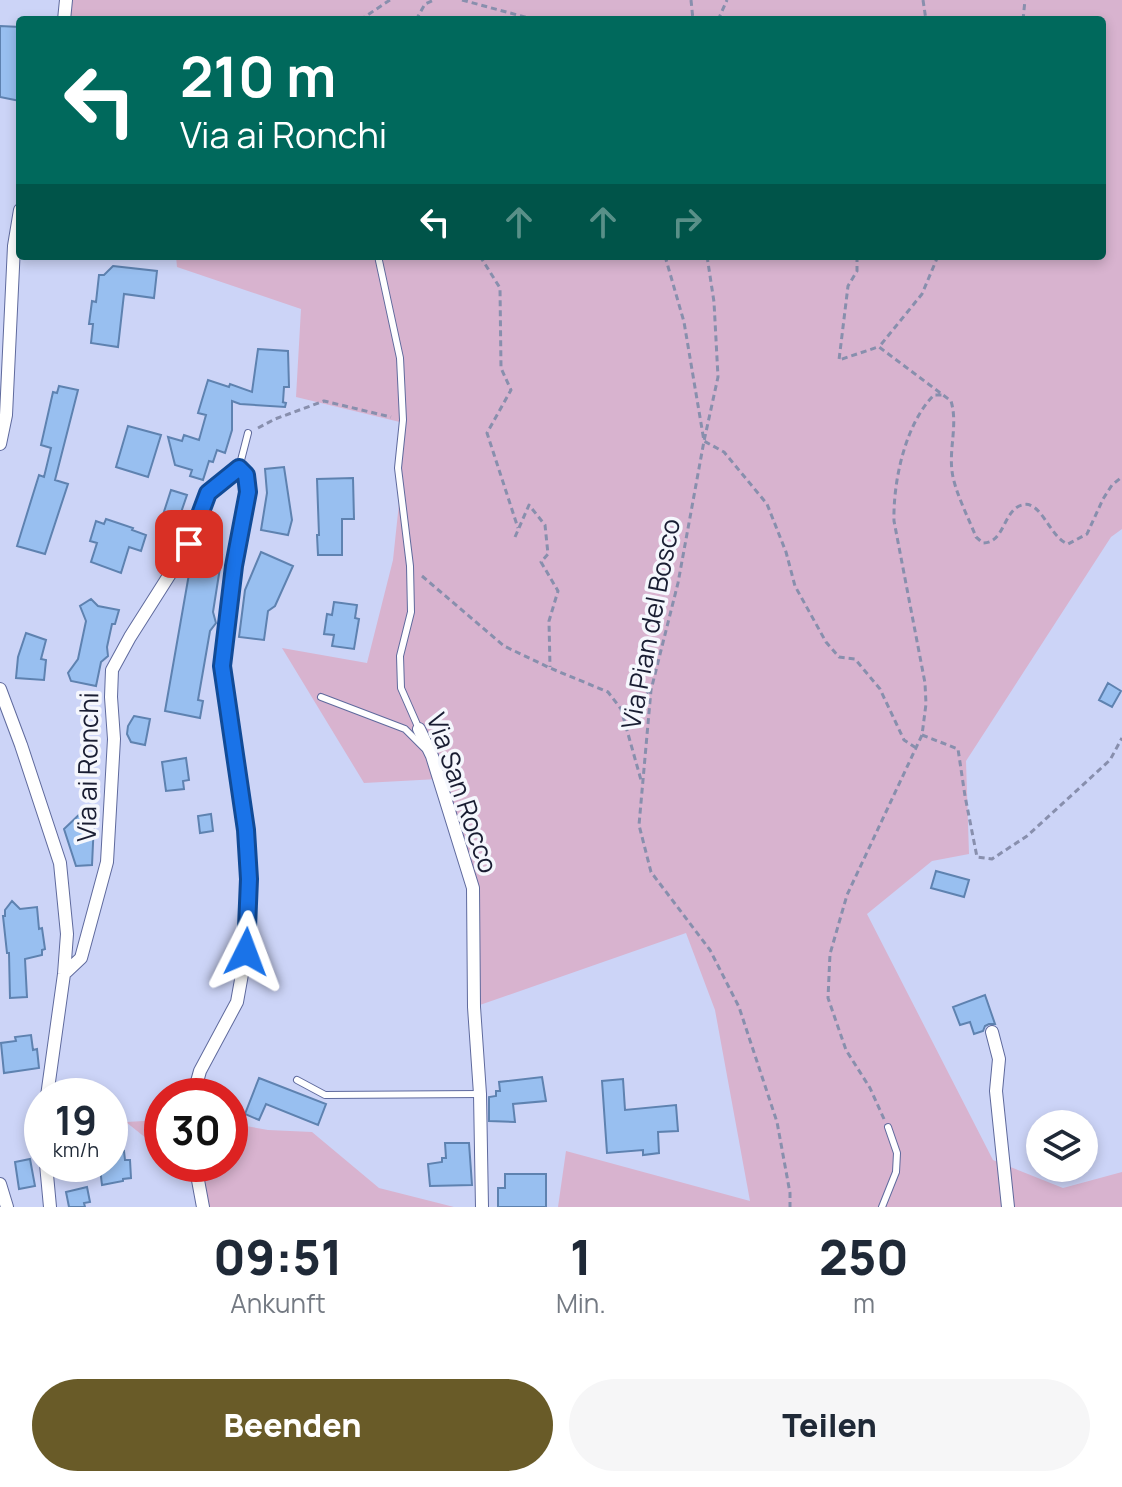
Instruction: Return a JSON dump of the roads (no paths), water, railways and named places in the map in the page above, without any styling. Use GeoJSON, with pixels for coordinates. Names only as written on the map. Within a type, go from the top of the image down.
{"type":"FeatureCollection","features":[{"type":"Feature","properties":{"kind":"street"},"geometry":{"type":"LineString","coordinates":[[0,444],[6,415],[16,226]]}},
{"type":"Feature","properties":{"kind":"street"},"geometry":{"type":"LineString","coordinates":[[198,1078],[237,1002],[246,952],[249,879],[246,830],[222,666],[234,566],[248,492],[246,475],[239,468]]}},
{"type":"Feature","properties":{"kind":"street","name":"Via ai Ronchi"},"geometry":{"type":"LineString","coordinates":[[64,974],[81,958],[107,862],[114,739],[112,670],[189,544],[208,493],[239,468]]}},
{"type":"Feature","properties":{"kind":"street"},"geometry":{"type":"LineString","coordinates":[[0,689],[60,863],[67,934],[50,1078]]}},
{"type":"Feature","properties":{"kind":"street","name":"Via San Rocco"},"geometry":{"type":"LineString","coordinates":[[419,729],[432,756],[473,888],[482,1207]]}},
{"type":"Feature","properties":{"kind":"street"},"geometry":{"type":"LineString","coordinates":[[992,1032],[999,1059],[996,1091],[1008,1207]]}},
{"type":"Feature","properties":{"kind":"street"},"geometry":{"type":"LineString","coordinates":[[48,1182],[50,1207]]}},
{"type":"Feature","properties":{"kind":"street"},"geometry":{"type":"LineString","coordinates":[[198,1182],[203,1207]]}},
{"type":"Feature","properties":{"kind":"street"},"geometry":{"type":"LineString","coordinates":[[0,1184],[7,1207]]}},
{"type":"Feature","properties":{"kind":"lane","name":"Via San Rocco"},"geometry":{"type":"LineString","coordinates":[[379,260],[400,358],[403,420],[398,468],[410,566],[411,612],[400,656],[401,688],[419,729]]}},
{"type":"Feature","properties":{"kind":"lane"},"geometry":{"type":"LineString","coordinates":[[239,468],[248,433]]}},
{"type":"Feature","properties":{"kind":"lane"},"geometry":{"type":"LineString","coordinates":[[321,697],[405,729],[432,756]]}},
{"type":"Feature","properties":{"kind":"lane"},"geometry":{"type":"LineString","coordinates":[[297,1080],[325,1095],[480,1094]]}},
{"type":"Feature","properties":{"kind":"lane"},"geometry":{"type":"LineString","coordinates":[[882,1207],[896,1172],[897,1153],[888,1127]]}}]}
